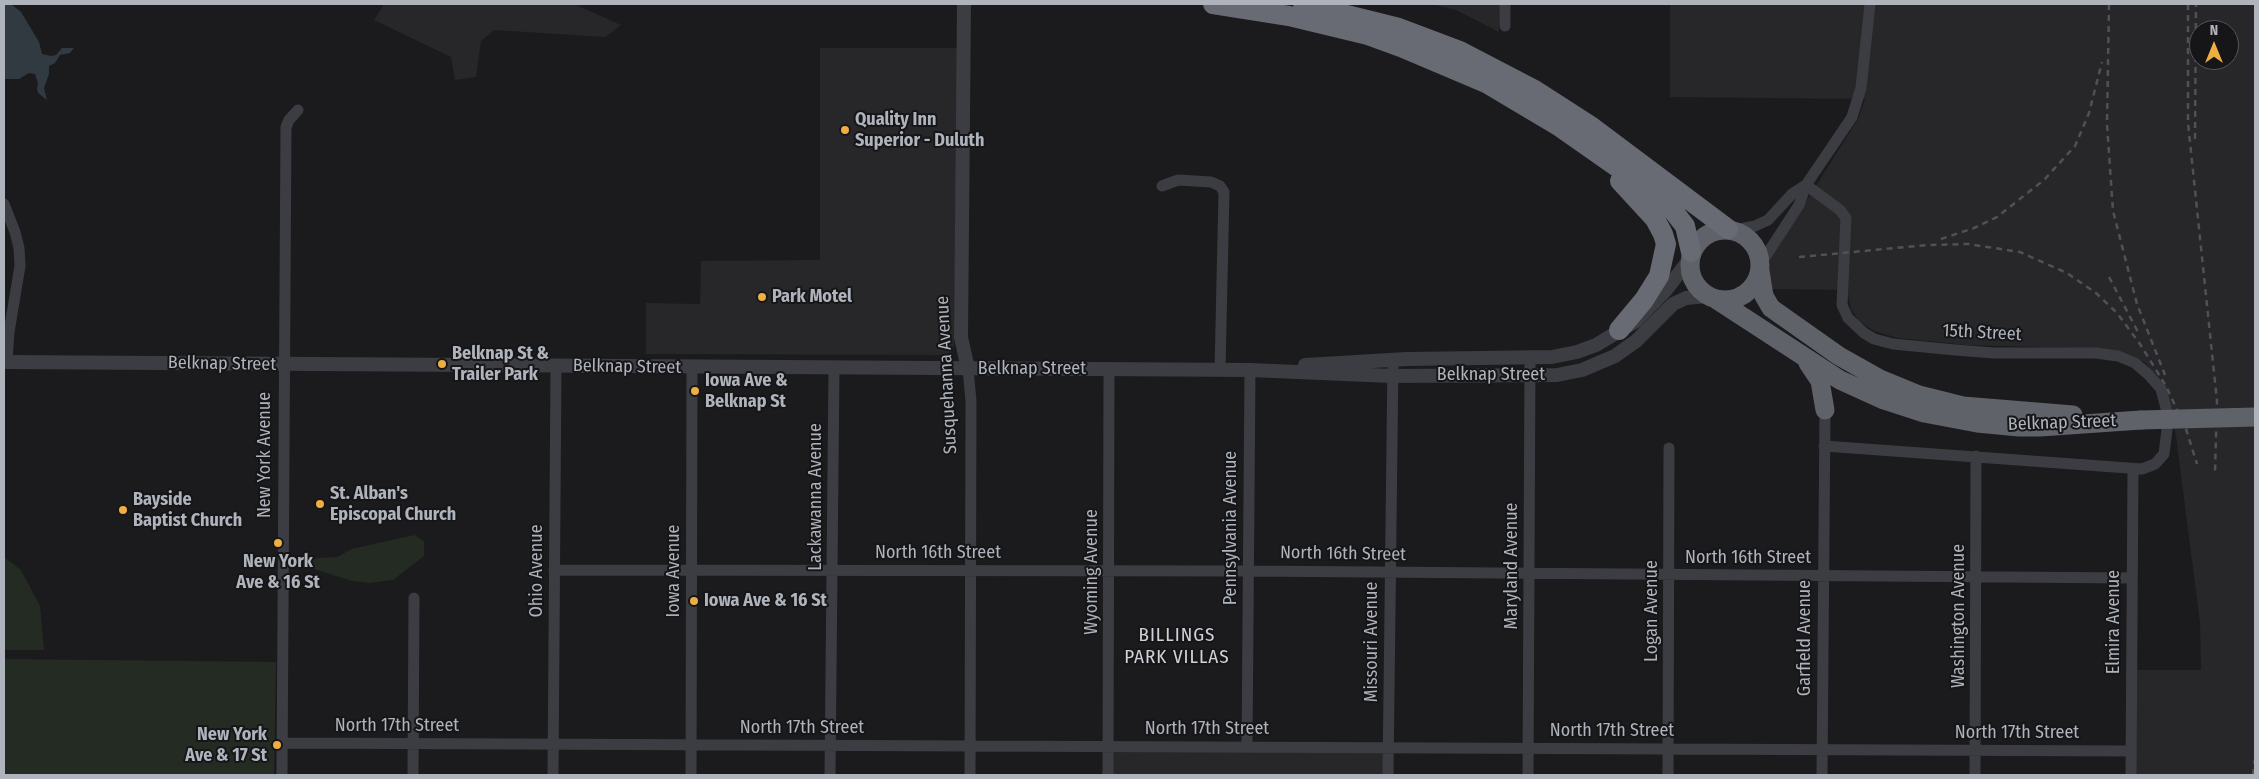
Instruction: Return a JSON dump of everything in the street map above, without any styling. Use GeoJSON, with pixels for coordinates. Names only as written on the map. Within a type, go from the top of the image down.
{"type":"FeatureCollection","features":[{"type":"Feature","properties":{"kind":"highway"},"geometry":{"type":"LineString","coordinates":[[1213,4],[1248,8],[1331,25],[1401,46],[1486,83],[1519,101],[1582,142],[1630,176],[1679,216],[1685,226],[1691,277],[1701,291],[1711,297],[1734,299],[1743,295],[1757,281],[1760,268],[1756,247],[1743,234],[1731,230],[1592,128],[1533,89],[1460,51],[1399,28],[1303,4]]}},
{"type":"Feature","properties":{"kind":"highway"},"geometry":{"type":"LineString","coordinates":[[1582,142],[1655,219],[1666,244],[1659,276],[1644,300],[1618,330]]}},
{"type":"Feature","properties":{"kind":"highway"},"geometry":{"type":"LineString","coordinates":[[1690,256],[1702,237],[1710,232],[1731,230]]}},
{"type":"Feature","properties":{"kind":"highway","name":"Belknap Street"},"geometry":{"type":"LineString","coordinates":[[1760,268],[1764,296],[1771,308],[1839,356],[1897,387],[1932,399],[1982,409],[2141,420]]}},
{"type":"Feature","properties":{"kind":"highway","name":"Belknap Street"},"geometry":{"type":"LineString","coordinates":[[1711,297],[1840,380],[1884,400],[1924,413],[1977,423],[2040,427],[2141,420],[2255,417]]}},
{"type":"Feature","properties":{"kind":"highway"},"geometry":{"type":"LineString","coordinates":[[1804,358],[1819,378],[1825,410]]}},
{"type":"Feature","properties":{"kind":"highway"},"geometry":{"type":"LineString","coordinates":[[1825,410],[1840,393],[1862,391]]}},
{"type":"Feature","properties":{"kind":"street","name":"Susquehanna Avenue"},"geometry":{"type":"LineString","coordinates":[[964,4],[961,337],[968,369],[971,401],[970,775]]}},
{"type":"Feature","properties":{"kind":"street"},"geometry":{"type":"LineString","coordinates":[[1505,26],[1506,4]]}},
{"type":"Feature","properties":{"kind":"street"},"geometry":{"type":"LineString","coordinates":[[1760,268],[1799,205],[1806,185],[1844,130],[1856,107],[1861,88],[1870,4]]}},
{"type":"Feature","properties":{"kind":"street","name":"New York Avenue"},"geometry":{"type":"LineString","coordinates":[[282,775],[283,364],[286,127],[298,110]]}},
{"type":"Feature","properties":{"kind":"street"},"geometry":{"type":"LineString","coordinates":[[1162,186],[1168,182],[1178,180],[1211,182],[1220,186],[1224,192],[1220,370]]}},
{"type":"Feature","properties":{"kind":"street"},"geometry":{"type":"LineString","coordinates":[[1731,230],[1755,226],[1768,220],[1792,194],[1806,185]]}},
{"type":"Feature","properties":{"kind":"street","name":"15th Street"},"geometry":{"type":"LineString","coordinates":[[1806,185],[1845,216],[1847,225],[1842,288],[1843,308],[1850,322],[1870,337],[1893,344],[1975,352],[2105,354],[2126,359],[2144,369],[2158,385],[2164,400],[2166,447],[2164,454],[2156,464],[2146,468],[2133,468]]}},
{"type":"Feature","properties":{"kind":"street"},"geometry":{"type":"LineString","coordinates":[[4,204],[16,232],[20,248],[20,266],[5,362]]}},
{"type":"Feature","properties":{"kind":"street","name":"Belknap Street"},"geometry":{"type":"LineString","coordinates":[[1250,370],[1393,359],[1552,357],[1577,352],[1596,344],[1636,321],[1654,304],[1690,256]]}},
{"type":"Feature","properties":{"kind":"street","name":"Belknap Street"},"geometry":{"type":"LineString","coordinates":[[5,362],[1250,370],[1392,376],[1530,376],[1571,373],[1597,364],[1627,348],[1673,304],[1686,298],[1711,297]]}},
{"type":"Feature","properties":{"kind":"street","name":"Maryland Avenue"},"geometry":{"type":"LineString","coordinates":[[1528,775],[1530,358]]}},
{"type":"Feature","properties":{"kind":"street","name":"Missouri Avenue"},"geometry":{"type":"LineString","coordinates":[[1388,775],[1393,359]]}},
{"type":"Feature","properties":{"kind":"street","name":"Ohio Avenue"},"geometry":{"type":"LineString","coordinates":[[553,775],[556,366]]}},
{"type":"Feature","properties":{"kind":"street","name":"Iowa Avenue"},"geometry":{"type":"LineString","coordinates":[[690,775],[692,367]]}},
{"type":"Feature","properties":{"kind":"street","name":"Lackawanna Avenue"},"geometry":{"type":"LineString","coordinates":[[830,775],[834,368]]}},
{"type":"Feature","properties":{"kind":"street","name":"Wyoming Avenue"},"geometry":{"type":"LineString","coordinates":[[1108,775],[1109,369]]}},
{"type":"Feature","properties":{"kind":"street","name":"Pennsylvania Avenue"},"geometry":{"type":"LineString","coordinates":[[1248,747],[1247,571],[1250,370]]}},
{"type":"Feature","properties":{"kind":"street","name":"Garfield Avenue"},"geometry":{"type":"LineString","coordinates":[[1822,775],[1825,410]]}},
{"type":"Feature","properties":{"kind":"street"},"geometry":{"type":"LineString","coordinates":[[1824,446],[2133,468]]}},
{"type":"Feature","properties":{"kind":"street","name":"Logan Avenue"},"geometry":{"type":"LineString","coordinates":[[1668,775],[1669,448]]}},
{"type":"Feature","properties":{"kind":"street","name":"Washington Avenue"},"geometry":{"type":"LineString","coordinates":[[1975,775],[1976,456]]}},
{"type":"Feature","properties":{"kind":"street","name":"Elmira Avenue"},"geometry":{"type":"LineString","coordinates":[[2131,775],[2133,468]]}},
{"type":"Feature","properties":{"kind":"street","name":"North 16th Street"},"geometry":{"type":"LineString","coordinates":[[554,570],[1110,570],[1823,576],[1977,575],[2132,578]]}},
{"type":"Feature","properties":{"kind":"street"},"geometry":{"type":"LineString","coordinates":[[413,775],[414,598]]}},
{"type":"Feature","properties":{"kind":"street","name":"North 17th Street"},"geometry":{"type":"LineString","coordinates":[[282,743],[2131,751]]}},
{"type":"Feature","properties":{"kind":"shaded area"},"geometry":{"type":"Polygon","coordinates":[[[4,4],[11,4],[21,12],[39,42],[42,54],[51,56],[56,55],[62,48],[74,48],[70,53],[60,55],[55,63],[49,66],[49,74],[44,88],[47,100],[38,93],[38,83],[35,74],[29,73],[19,79],[5,79],[4,4]]]}},
{"type":"Feature","properties":{"kind":"shaded area"},"geometry":{"type":"Polygon","coordinates":[[[384,4],[574,4],[621,25],[605,37],[494,30],[481,41],[476,77],[455,80],[451,57],[374,20],[384,4]]]}},
{"type":"Feature","properties":{"kind":"shaded area"},"geometry":{"type":"Polygon","coordinates":[[[1432,4],[1500,4],[1499,32],[1456,10],[1432,4]]]}},
{"type":"Feature","properties":{"kind":"shaded area"},"geometry":{"type":"Polygon","coordinates":[[[1670,4],[2255,4],[2255,775],[2136,775],[2136,670],[2201,670],[2200,623],[2176,436],[2168,399],[2157,376],[2144,362],[2131,355],[2109,349],[1967,345],[1898,338],[1874,331],[1859,321],[1851,309],[1847,290],[1769,289],[1768,270],[1771,257],[1858,119],[1865,99],[1670,97],[1670,4]]]}},
{"type":"Feature","properties":{"kind":"shaded area"},"geometry":{"type":"Polygon","coordinates":[[[820,48],[958,48],[954,345],[951,355],[646,354],[646,303],[700,304],[701,261],[820,260],[820,48]]]}},
{"type":"Feature","properties":{"kind":"shaded area"},"geometry":{"type":"Polygon","coordinates":[[[414,535],[424,541],[424,556],[393,580],[370,583],[352,581],[311,568],[309,564],[310,561],[318,558],[337,557],[352,549],[414,535]]]}},
{"type":"Feature","properties":{"kind":"shaded area"},"geometry":{"type":"Polygon","coordinates":[[[4,557],[21,570],[40,606],[44,650],[4,650],[4,557]]]}},
{"type":"Feature","properties":{"kind":"shaded area"},"geometry":{"type":"Polygon","coordinates":[[[4,659],[276,662],[274,775],[4,775],[4,659]]]}},
{"type":"Feature","properties":{"kind":"shaded area"},"geometry":{"type":"Polygon","coordinates":[[[1109,746],[1389,748],[1388,775],[1108,775],[1109,746]]]}},
{"type":"Feature","properties":{"kind":"railway"},"geometry":{"type":"LineString","coordinates":[[2109,4],[2107,124],[2113,211],[2137,304],[2165,375]]}},
{"type":"Feature","properties":{"kind":"railway"},"geometry":{"type":"LineString","coordinates":[[2188,4],[2188,123],[2217,401],[2215,472]]}},
{"type":"Feature","properties":{"kind":"railway"},"geometry":{"type":"LineString","coordinates":[[2195,139],[2196,4]]}},
{"type":"Feature","properties":{"kind":"railway"},"geometry":{"type":"LineString","coordinates":[[1941,239],[1974,228],[1997,217],[2044,180],[2075,146],[2089,113],[2102,62]]}},
{"type":"Feature","properties":{"kind":"railway"},"geometry":{"type":"LineString","coordinates":[[1799,257],[1928,245],[1968,244],[2020,252],[2067,273],[2096,293],[2117,313],[2140,344],[2166,386],[2186,429],[2197,464]]}},
{"type":"Feature","properties":{"kind":"railway"},"geometry":{"type":"LineString","coordinates":[[2109,277],[2138,332]]}},
{"type":"Feature","properties":{"kind":"railway"},"geometry":{"type":"LineString","coordinates":[[2253,775],[2255,759]]}},
{"type":"Feature","properties":{"kind":"place","name":"Quality Inn Superior - Duluth"},"geometry":{"type":"Point","coordinates":[845,130]}},
{"type":"Feature","properties":{"kind":"place","name":"Park Motel"},"geometry":{"type":"Point","coordinates":[762,297]}},
{"type":"Feature","properties":{"kind":"place","name":"Belknap St & Trailer Park"},"geometry":{"type":"Point","coordinates":[442,364]}},
{"type":"Feature","properties":{"kind":"place","name":"Iowa Ave & Belknap St"},"geometry":{"type":"Point","coordinates":[695,391]}},
{"type":"Feature","properties":{"kind":"place","name":"St. Alban's Episcopal Church"},"geometry":{"type":"Point","coordinates":[320,504]}},
{"type":"Feature","properties":{"kind":"place","name":"Bayside Baptist Church"},"geometry":{"type":"Point","coordinates":[123,510]}},
{"type":"Feature","properties":{"kind":"place","name":"New York Ave & 16 St"},"geometry":{"type":"Point","coordinates":[278,543]}},
{"type":"Feature","properties":{"kind":"place","name":"Iowa Ave & 16 St"},"geometry":{"type":"Point","coordinates":[694,601]}},
{"type":"Feature","properties":{"kind":"place","name":"New York Ave & 17 St"},"geometry":{"type":"Point","coordinates":[277,745]}},
{"type":"Feature","properties":{"kind":"district","name":"BILLINGS PARK VILLAS"},"geometry":{"type":"Point","coordinates":[1177,647]}}]}
